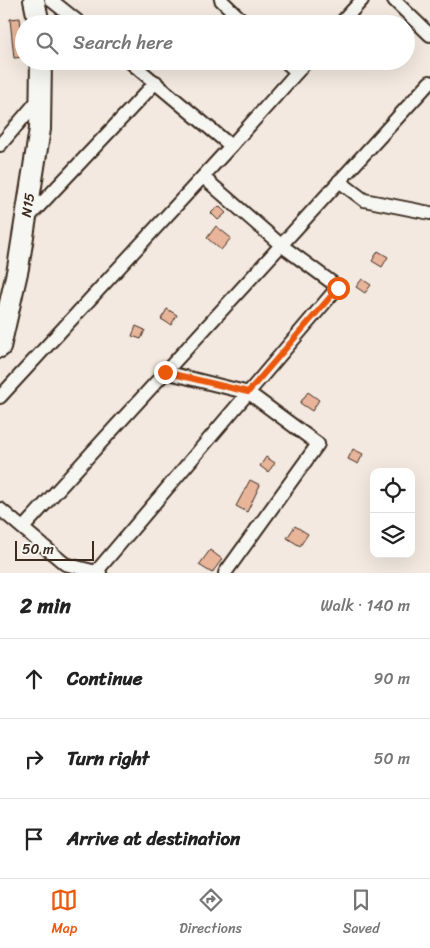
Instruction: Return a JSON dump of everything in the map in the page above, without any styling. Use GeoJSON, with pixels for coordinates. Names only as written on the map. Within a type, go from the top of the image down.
{"type":"FeatureCollection","features":[{"type":"Feature","properties":{"kind":"main road"},"geometry":{"type":"LineString","coordinates":[[34,0],[37,15]]}},
{"type":"Feature","properties":{"kind":"main road","name":"N15"},"geometry":{"type":"LineString","coordinates":[[0,347],[18,268],[40,128],[41,70]]}},
{"type":"Feature","properties":{"kind":"street"},"geometry":{"type":"LineString","coordinates":[[51,0],[70,15]]}},
{"type":"Feature","properties":{"kind":"street"},"geometry":{"type":"LineString","coordinates":[[221,0],[237,15]]}},
{"type":"Feature","properties":{"kind":"street"},"geometry":{"type":"LineString","coordinates":[[348,15],[362,0]]}},
{"type":"Feature","properties":{"kind":"street"},"geometry":{"type":"LineString","coordinates":[[394,0],[409,15]]}},
{"type":"Feature","properties":{"kind":"street"},"geometry":{"type":"LineString","coordinates":[[415,20],[430,35]]}},
{"type":"Feature","properties":{"kind":"street"},"geometry":{"type":"LineString","coordinates":[[141,70],[231,146]]}},
{"type":"Feature","properties":{"kind":"street"},"geometry":{"type":"LineString","coordinates":[[0,397],[297,72]]}},
{"type":"Feature","properties":{"kind":"street"},"geometry":{"type":"LineString","coordinates":[[26,221],[156,82]]}},
{"type":"Feature","properties":{"kind":"street"},"geometry":{"type":"LineString","coordinates":[[22,528],[430,82]]}},
{"type":"Feature","properties":{"kind":"street"},"geometry":{"type":"LineString","coordinates":[[0,145],[40,98]]}},
{"type":"Feature","properties":{"kind":"street"},"geometry":{"type":"LineString","coordinates":[[0,509],[63,568],[98,572],[248,392],[338,288],[281,245],[203,177]]}},
{"type":"Feature","properties":{"kind":"street"},"geometry":{"type":"LineString","coordinates":[[339,181],[364,200],[430,213]]}},
{"type":"Feature","properties":{"kind":"street"},"geometry":{"type":"LineString","coordinates":[[165,372],[248,392],[318,444],[226,573]]}},
{"type":"Feature","properties":{"kind":"building"},"geometry":{"type":"Polygon","coordinates":[[[15,18],[15,58],[14,58],[10,19],[15,18]]]}},
{"type":"Feature","properties":{"kind":"building"},"geometry":{"type":"Polygon","coordinates":[[[219,206],[226,213],[218,220],[211,213],[219,206]]]}},
{"type":"Feature","properties":{"kind":"building"},"geometry":{"type":"Polygon","coordinates":[[[216,226],[231,238],[221,250],[207,238],[216,226]]]}},
{"type":"Feature","properties":{"kind":"building"},"geometry":{"type":"Polygon","coordinates":[[[378,251],[388,257],[382,267],[372,261],[378,251]]]}},
{"type":"Feature","properties":{"kind":"building"},"geometry":{"type":"Polygon","coordinates":[[[362,279],[371,285],[365,293],[356,287],[362,279]]]}},
{"type":"Feature","properties":{"kind":"building"},"geometry":{"type":"Polygon","coordinates":[[[167,309],[177,315],[171,325],[161,319],[167,309]]]}},
{"type":"Feature","properties":{"kind":"building"},"geometry":{"type":"Polygon","coordinates":[[[136,326],[145,330],[141,339],[132,336],[136,326]]]}},
{"type":"Feature","properties":{"kind":"building"},"geometry":{"type":"Polygon","coordinates":[[[308,392],[319,400],[312,411],[300,403],[308,392]]]}},
{"type":"Feature","properties":{"kind":"building"},"geometry":{"type":"Polygon","coordinates":[[[353,449],[363,454],[358,464],[348,459],[353,449]]]}},
{"type":"Feature","properties":{"kind":"building"},"geometry":{"type":"Polygon","coordinates":[[[266,457],[275,463],[268,472],[260,466],[266,457]]]}},
{"type":"Feature","properties":{"kind":"building"},"geometry":{"type":"Polygon","coordinates":[[[250,480],[260,485],[247,512],[236,506],[250,480]]]}},
{"type":"Feature","properties":{"kind":"building"},"geometry":{"type":"Polygon","coordinates":[[[295,526],[308,534],[300,546],[287,538],[295,526]]]}},
{"type":"Feature","properties":{"kind":"building"},"geometry":{"type":"Polygon","coordinates":[[[210,550],[222,559],[212,573],[199,565],[210,550]]]}},
{"type":"Feature","properties":{"kind":"route"},"geometry":{"type":"LineString","coordinates":[[165,372],[248,392],[338,288]]}}]}
